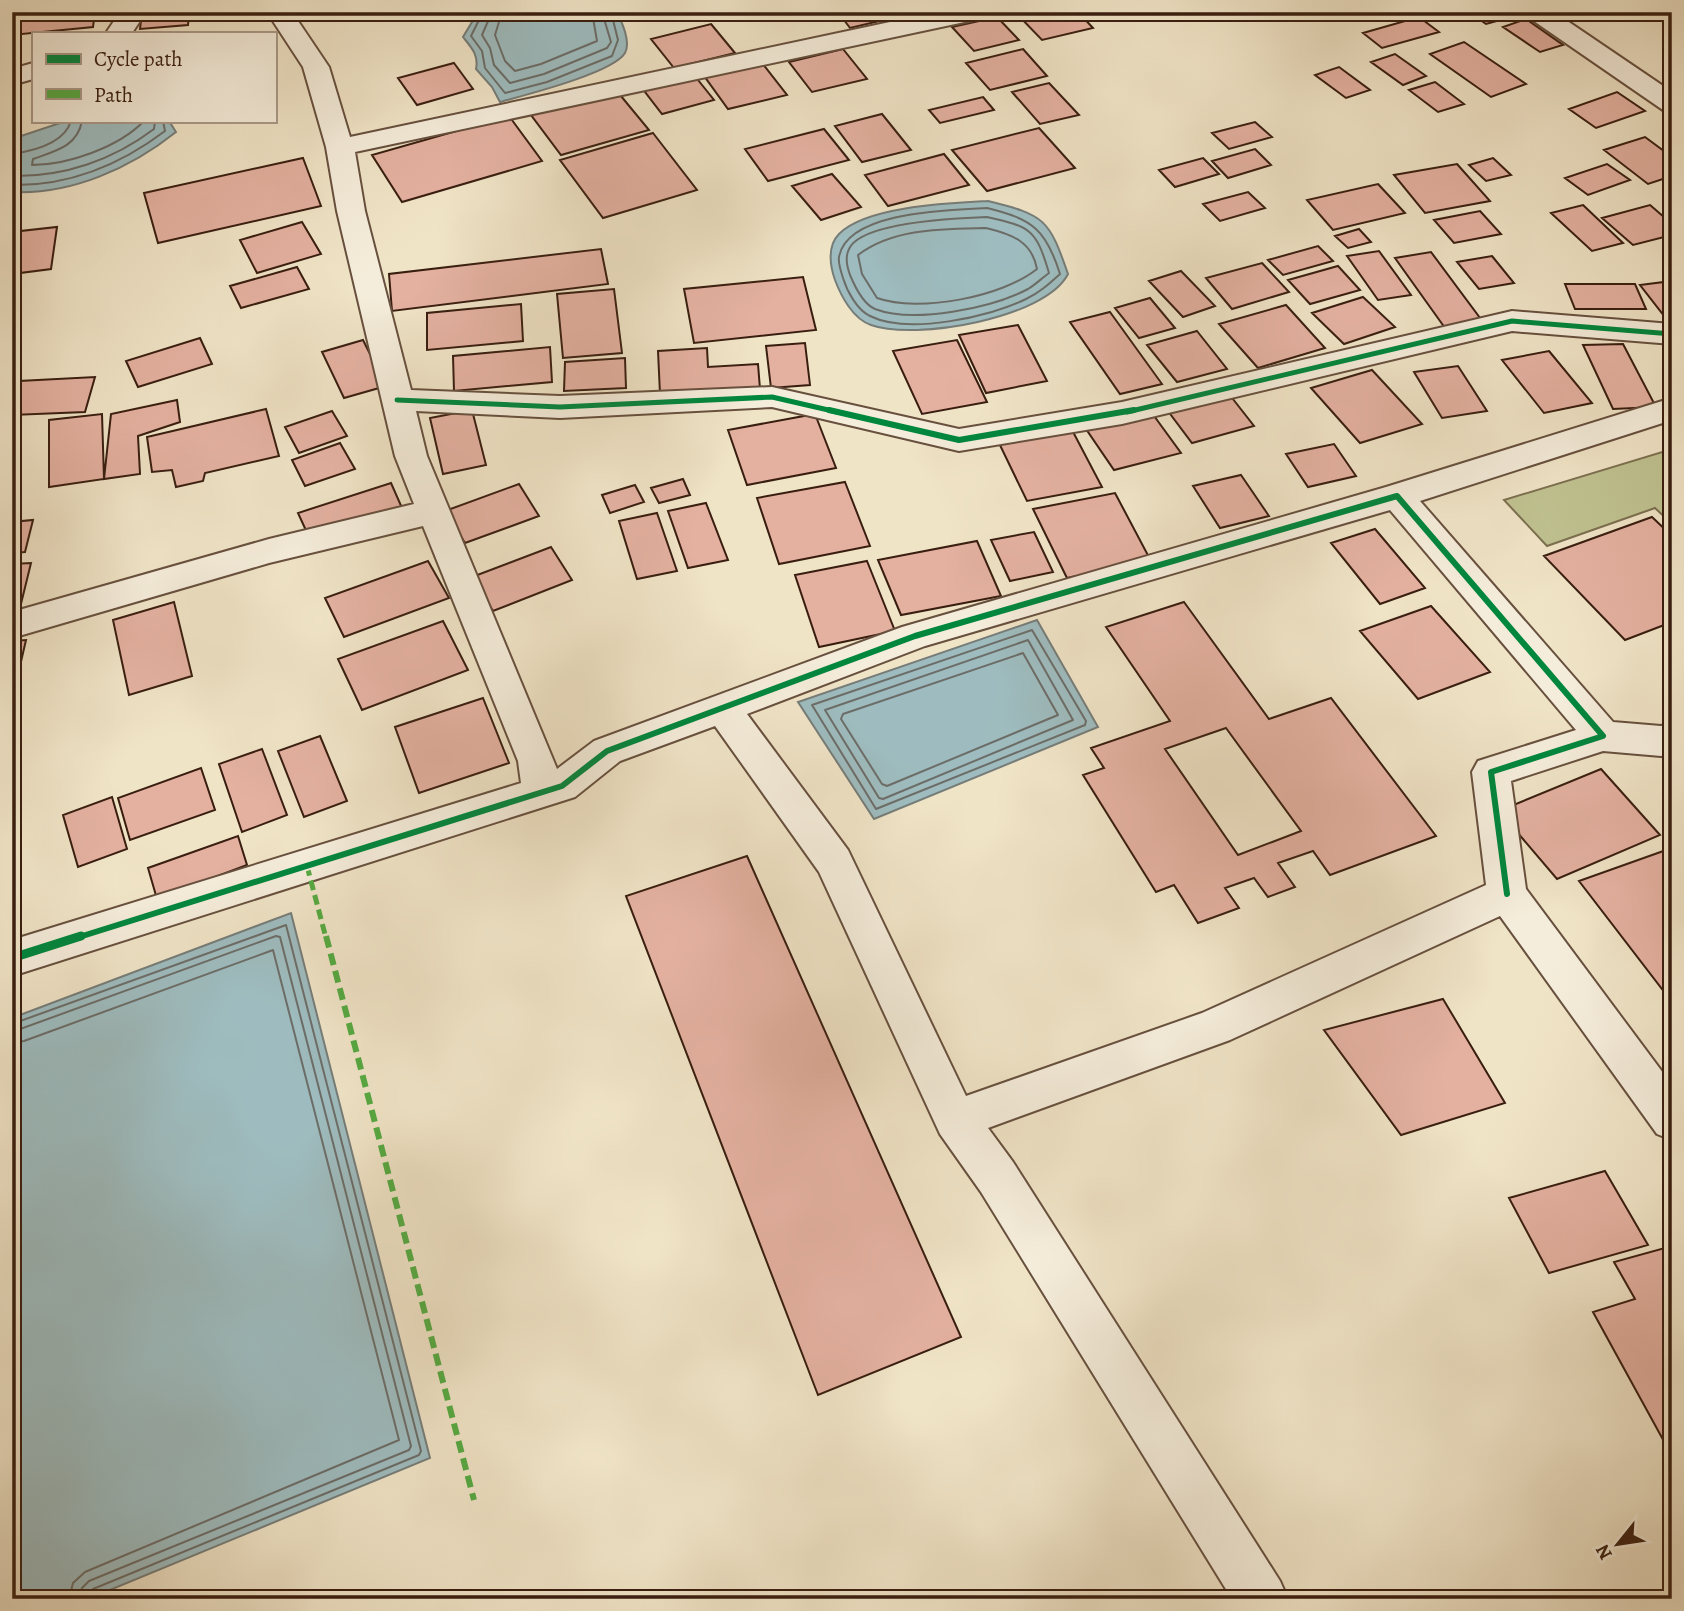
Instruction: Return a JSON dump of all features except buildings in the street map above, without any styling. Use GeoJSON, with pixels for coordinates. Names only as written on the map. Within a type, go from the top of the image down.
{"type":"FeatureCollection","features":[{"type":"Feature","properties":{"kind":"street"},"geometry":{"type":"LineString","coordinates":[[120,32],[129,19],[129,12]]}},
{"type":"Feature","properties":{"kind":"street"},"geometry":{"type":"LineString","coordinates":[[279,12],[316,67],[340,146],[351,211],[411,456],[537,761],[541,793]]}},
{"type":"Feature","properties":{"kind":"street"},"geometry":{"type":"LineString","coordinates":[[340,146],[974,12]]}},
{"type":"Feature","properties":{"kind":"street"},"geometry":{"type":"LineString","coordinates":[[1536,12],[1672,104]]}},
{"type":"Feature","properties":{"kind":"street"},"geometry":{"type":"LineString","coordinates":[[12,76],[32,71]]}},
{"type":"Feature","properties":{"kind":"street"},"geometry":{"type":"LineString","coordinates":[[397,400],[560,407],[772,397],[959,440],[1122,413],[1512,321],[1672,334]]}},
{"type":"Feature","properties":{"kind":"street"},"geometry":{"type":"LineString","coordinates":[[12,958],[562,786],[607,751],[915,636],[1397,496],[1672,410]]}},
{"type":"Feature","properties":{"kind":"street"},"geometry":{"type":"LineString","coordinates":[[1397,496],[1603,736]]}},
{"type":"Feature","properties":{"kind":"street"},"geometry":{"type":"LineString","coordinates":[[12,625],[269,551],[433,511]]}},
{"type":"Feature","properties":{"kind":"street"},"geometry":{"type":"LineString","coordinates":[[722,708],[834,862],[955,1120],[1004,1189],[1262,1599]]}},
{"type":"Feature","properties":{"kind":"street"},"geometry":{"type":"LineString","coordinates":[[1668,744],[1603,736],[1492,772],[1507,894],[1672,1120]]}},
{"type":"Feature","properties":{"kind":"street"},"geometry":{"type":"LineString","coordinates":[[955,1120],[1215,1027],[1507,894]]}},
{"type":"Feature","properties":{"kind":"green space"},"geometry":{"type":"Polygon","coordinates":[[[1672,449],[1672,524],[1655,508],[1547,546],[1504,500],[1672,449]]]}},
{"type":"Feature","properties":{"kind":"water"},"geometry":{"type":"Polygon","coordinates":[[[478,12],[616,12],[625,32],[627,48],[617,61],[604,68],[547,89],[500,102],[492,87],[476,69],[475,55],[463,37],[478,12]]]}},
{"type":"Feature","properties":{"kind":"water"},"geometry":{"type":"Polygon","coordinates":[[[63,122],[170,122],[176,132],[140,157],[99,177],[34,192],[12,192],[12,139],[63,122]]]}},
{"type":"Feature","properties":{"kind":"water"},"geometry":{"type":"Polygon","coordinates":[[[988,201],[1033,216],[1049,230],[1068,274],[1055,289],[1034,303],[1008,314],[978,322],[917,330],[871,325],[859,318],[848,306],[832,269],[831,250],[839,234],[868,217],[888,212],[932,205],[988,201]]]}},
{"type":"Feature","properties":{"kind":"water"},"geometry":{"type":"Polygon","coordinates":[[[1037,620],[1098,727],[874,819],[798,702],[1037,620]]]}},
{"type":"Feature","properties":{"kind":"water"},"geometry":{"type":"Polygon","coordinates":[[[291,913],[430,1458],[88,1599],[12,1599],[12,1018],[291,913]]]}},
{"type":"Feature","properties":{"kind":"marked path"},"geometry":{"type":"LineString","coordinates":[[307,866],[474,1500]]}},
{"type":"Feature","properties":{"kind":"cycle path"},"geometry":{"type":"LineString","coordinates":[[397,400],[560,407],[772,397],[959,440],[1122,413],[1512,321],[1672,334]]}},
{"type":"Feature","properties":{"kind":"cycle path"},"geometry":{"type":"LineString","coordinates":[[12,958],[562,786],[607,751],[915,636],[1397,496],[1603,736],[1491,772],[1507,894]]}}]}
